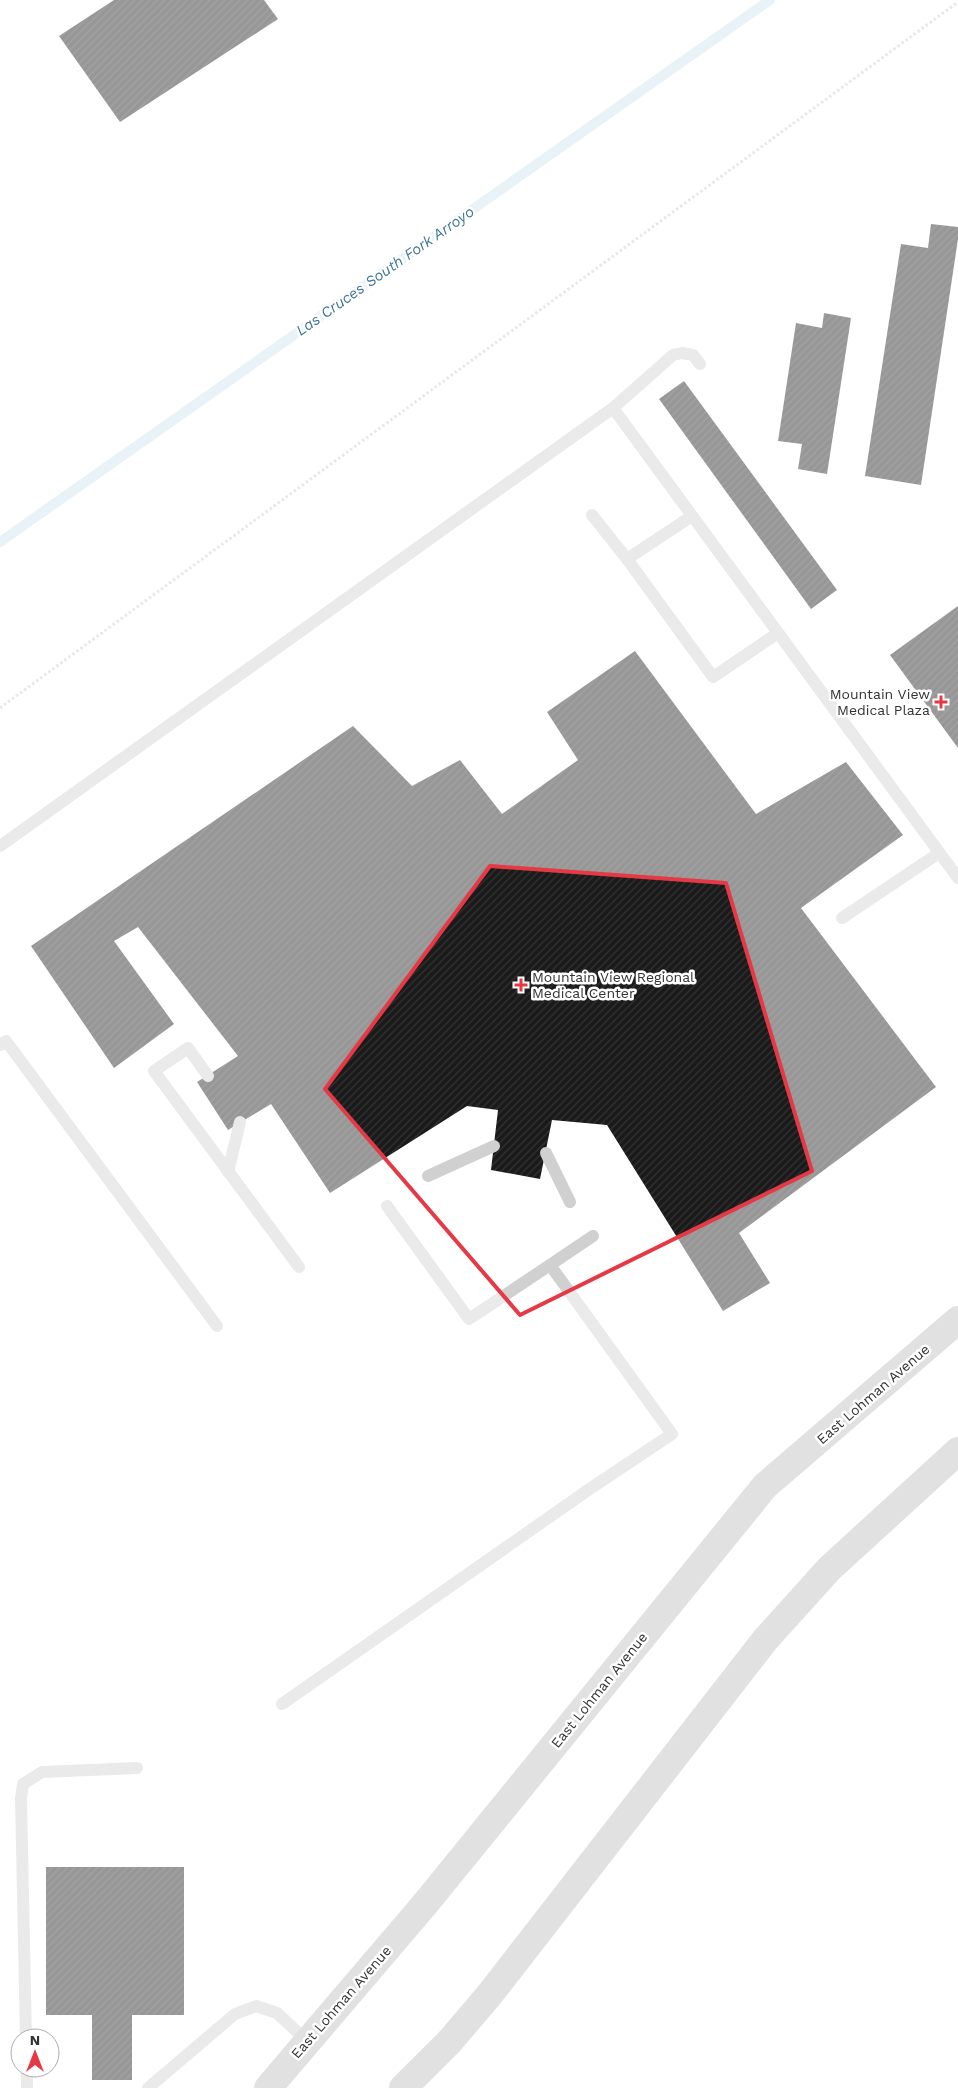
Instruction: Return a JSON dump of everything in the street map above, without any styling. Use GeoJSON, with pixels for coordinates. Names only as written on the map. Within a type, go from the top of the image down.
{"type":"FeatureCollection","features":[{"type":"Feature","properties":{"kind":"main road","name":"East Lohman Avenue"},"geometry":{"type":"LineString","coordinates":[[268,2088],[425,1904],[765,1486],[958,1320]]}},
{"type":"Feature","properties":{"kind":"main road"},"geometry":{"type":"LineString","coordinates":[[403,2088],[450,2041],[490,1994],[765,1640],[829,1568],[958,1450]]}},
{"type":"Feature","properties":{"kind":"lane"},"geometry":{"type":"LineString","coordinates":[[0,846],[613,408],[673,355],[693,355],[700,364]]}},
{"type":"Feature","properties":{"kind":"lane"},"geometry":{"type":"LineString","coordinates":[[613,408],[958,878]]}},
{"type":"Feature","properties":{"kind":"lane"},"geometry":{"type":"LineString","coordinates":[[592,515],[714,677],[778,633]]}},
{"type":"Feature","properties":{"kind":"lane"},"geometry":{"type":"LineString","coordinates":[[627,559],[692,516]]}},
{"type":"Feature","properties":{"kind":"lane"},"geometry":{"type":"LineString","coordinates":[[842,918],[940,853]]}},
{"type":"Feature","properties":{"kind":"lane"},"geometry":{"type":"LineString","coordinates":[[0,1046],[6,1041],[217,1326]]}},
{"type":"Feature","properties":{"kind":"lane"},"geometry":{"type":"LineString","coordinates":[[208,1076],[188,1048],[154,1072],[299,1268]]}},
{"type":"Feature","properties":{"kind":"lane"},"geometry":{"type":"LineString","coordinates":[[228,1172],[240,1122]]}},
{"type":"Feature","properties":{"kind":"lane"},"geometry":{"type":"LineString","coordinates":[[428,1176],[494,1146]]}},
{"type":"Feature","properties":{"kind":"lane"},"geometry":{"type":"LineString","coordinates":[[546,1153],[570,1202]]}},
{"type":"Feature","properties":{"kind":"lane"},"geometry":{"type":"LineString","coordinates":[[387,1206],[469,1319],[593,1236]]}},
{"type":"Feature","properties":{"kind":"lane"},"geometry":{"type":"LineString","coordinates":[[282,1704],[672,1434],[550,1265]]}},
{"type":"Feature","properties":{"kind":"lane"},"geometry":{"type":"LineString","coordinates":[[26,2028],[21,1799],[24,1784],[42,1772],[137,1768]]}},
{"type":"Feature","properties":{"kind":"lane"},"geometry":{"type":"LineString","coordinates":[[148,2088],[235,2014],[256,2006],[277,2013],[308,2042]]}},
{"type":"Feature","properties":{"kind":"path"},"geometry":{"type":"LineString","coordinates":[[0,708],[958,2]]}},
{"type":"Feature","properties":{"kind":"highlighted area"},"geometry":{"type":"Polygon","coordinates":[[[490,866],[726,883],[812,1171],[520,1315],[325,1089],[490,866]]]}},
{"type":"Feature","properties":{"kind":"building"},"geometry":{"type":"Polygon","coordinates":[[[114,0],[264,0],[278,19],[120,122],[59,36],[114,0]]]}},
{"type":"Feature","properties":{"kind":"building"},"geometry":{"type":"Polygon","coordinates":[[[931,224],[958,227],[958,239],[921,485],[865,476],[901,244],[928,248],[931,224]]]}},
{"type":"Feature","properties":{"kind":"building"},"geometry":{"type":"Polygon","coordinates":[[[824,313],[851,318],[827,474],[798,469],[802,444],[778,441],[796,323],[822,328],[824,313]]]}},
{"type":"Feature","properties":{"kind":"building"},"geometry":{"type":"Polygon","coordinates":[[[684,381],[837,590],[811,609],[659,399],[684,381]]]}},
{"type":"Feature","properties":{"kind":"building","name":"Mountain View Medical Plaza"},"geometry":{"type":"Polygon","coordinates":[[[958,606],[958,748],[890,655],[958,606]]]}},
{"type":"Feature","properties":{"kind":"building","name":"Mountain View Regional Medical Center"},"geometry":{"type":"Polygon","coordinates":[[[635,651],[756,814],[846,762],[903,835],[801,908],[936,1087],[739,1233],[770,1283],[723,1311],[607,1125],[552,1120],[540,1179],[491,1170],[498,1110],[467,1106],[330,1193],[271,1104],[228,1130],[197,1082],[238,1056],[138,927],[114,941],[174,1024],[114,1068],[31,946],[353,726],[412,786],[460,760],[502,814],[578,760],[547,712],[635,651]]]}},
{"type":"Feature","properties":{"kind":"building"},"geometry":{"type":"Polygon","coordinates":[[[46,1867],[184,1867],[184,2015],[132,2015],[132,2080],[92,2080],[92,2015],[46,2015],[46,1867]]]}},
{"type":"Feature","properties":{"kind":"waterway","name":"Las Cruces South Fork Arroyo"},"geometry":{"type":"LineString","coordinates":[[0,542],[770,0]]}},
{"type":"Feature","properties":{"kind":"place","name":"Mountain View Medical Plaza"},"geometry":{"type":"Point","coordinates":[941,702]}},
{"type":"Feature","properties":{"kind":"place","name":"Mountain View Regional Medical Center"},"geometry":{"type":"Point","coordinates":[521,985]}}]}
